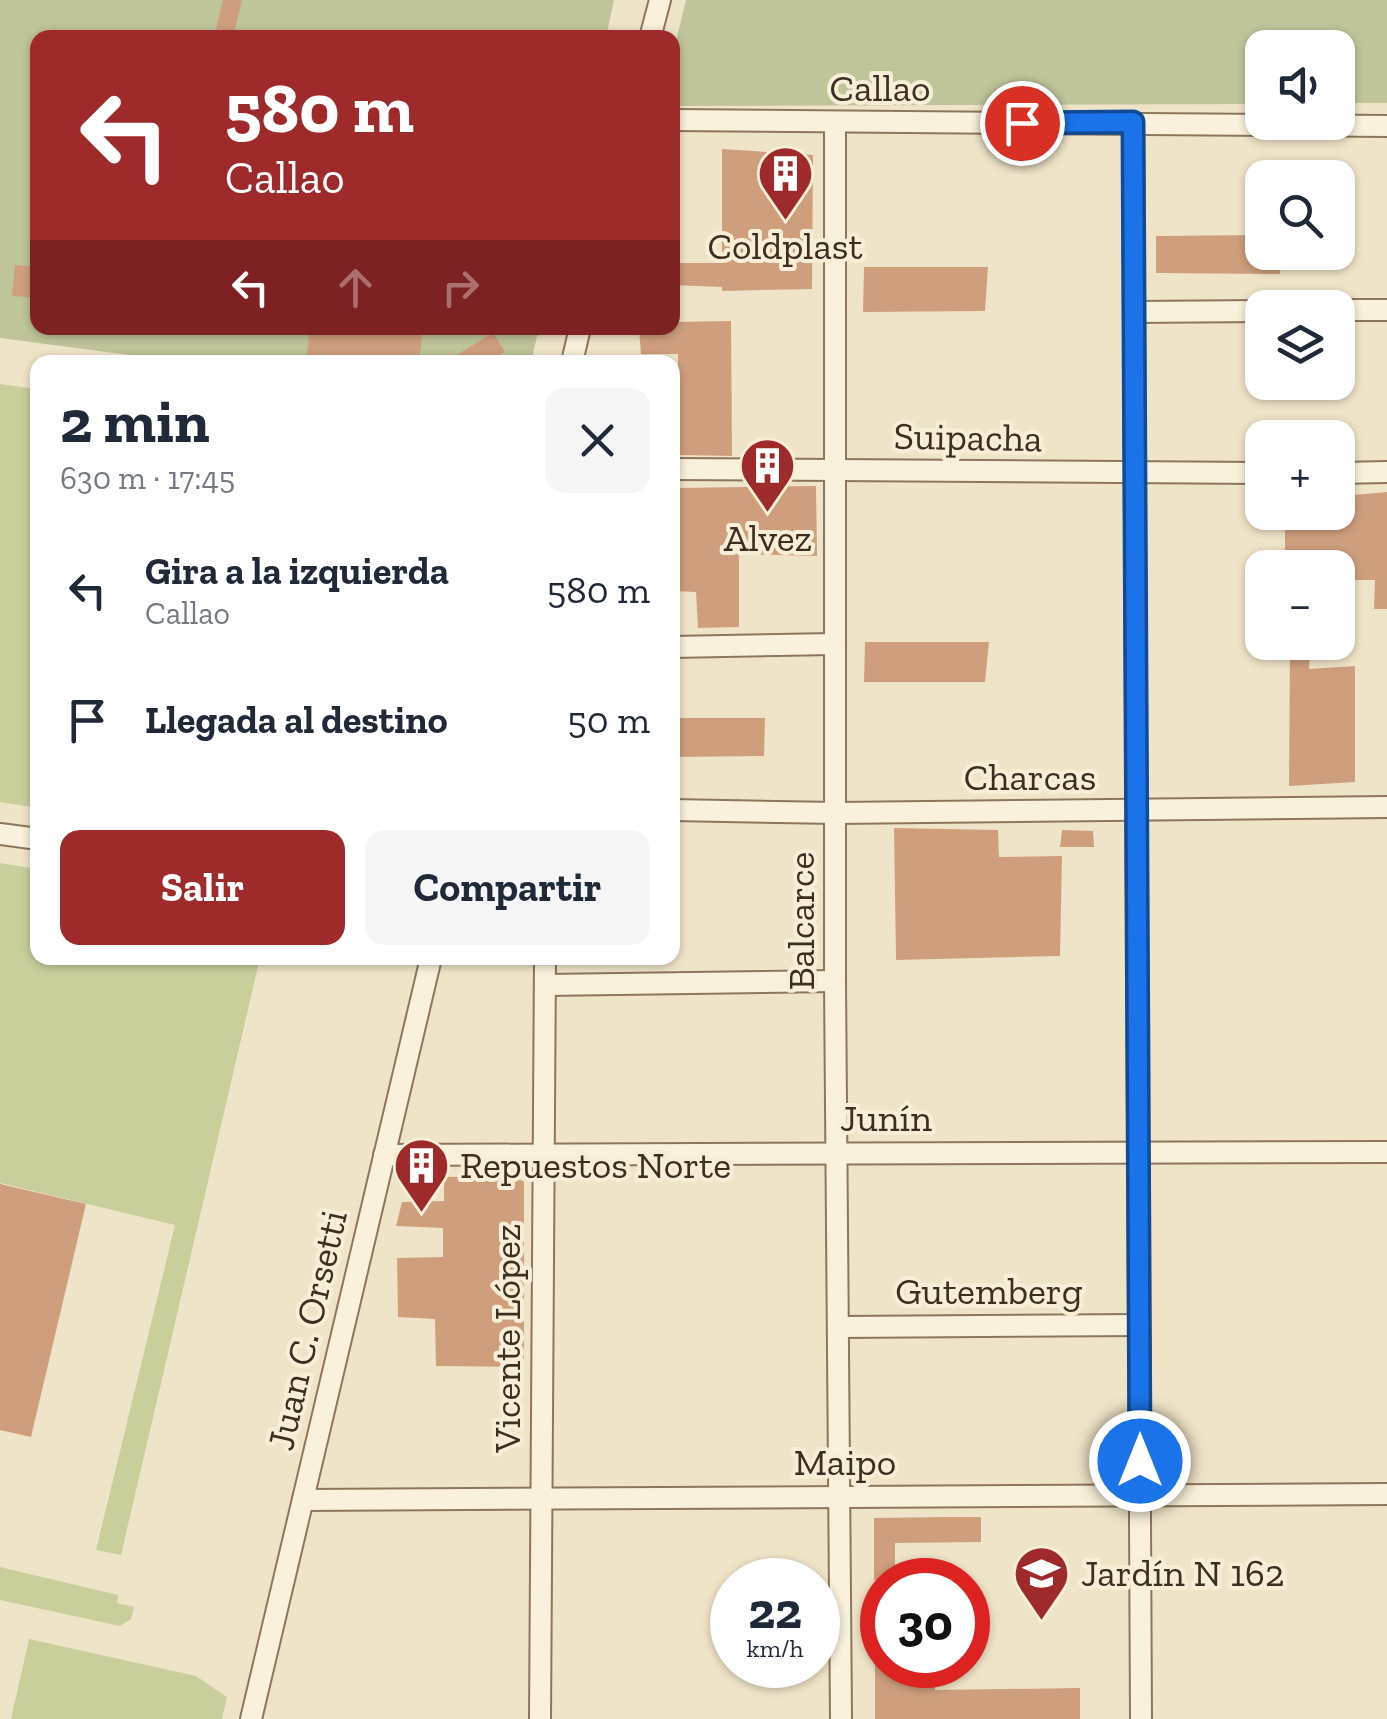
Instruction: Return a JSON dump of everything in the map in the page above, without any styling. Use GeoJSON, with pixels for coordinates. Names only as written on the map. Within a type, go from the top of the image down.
{"type":"FeatureCollection","features":[{"type":"Feature","properties":{"kind":"street"},"geometry":{"type":"LineString","coordinates":[[652,30],[660,0]]}},
{"type":"Feature","properties":{"kind":"street","name":"Callao"},"geometry":{"type":"LineString","coordinates":[[680,120],[1387,126]]}},
{"type":"Feature","properties":{"kind":"street"},"geometry":{"type":"LineString","coordinates":[[1133,122],[1141,1719]]}},
{"type":"Feature","properties":{"kind":"street","name":"Balcarce"},"geometry":{"type":"LineString","coordinates":[[835,123],[835,980],[841,1719]]}},
{"type":"Feature","properties":{"kind":"street"},"geometry":{"type":"LineString","coordinates":[[1355,310],[1387,310]]}},
{"type":"Feature","properties":{"kind":"street"},"geometry":{"type":"LineString","coordinates":[[1134,312],[1245,311]]}},
{"type":"Feature","properties":{"kind":"street","name":"Suipacha"},"geometry":{"type":"LineString","coordinates":[[680,470],[1245,474]]}},
{"type":"Feature","properties":{"kind":"street"},"geometry":{"type":"LineString","coordinates":[[1355,473],[1387,472]]}},
{"type":"Feature","properties":{"kind":"street"},"geometry":{"type":"LineString","coordinates":[[680,648],[834,644]]}},
{"type":"Feature","properties":{"kind":"street","name":"Charcas"},"geometry":{"type":"LineString","coordinates":[[680,810],[837,813],[1387,808]]}},
{"type":"Feature","properties":{"kind":"street"},"geometry":{"type":"LineString","coordinates":[[0,834],[30,839]]}},
{"type":"Feature","properties":{"kind":"street","name":"Juan C. Orsetti"},"geometry":{"type":"LineString","coordinates":[[251,1719],[429,965]]}},
{"type":"Feature","properties":{"kind":"street","name":"Vicente López"},"geometry":{"type":"LineString","coordinates":[[540,1719],[545,965]]}},
{"type":"Feature","properties":{"kind":"street"},"geometry":{"type":"LineString","coordinates":[[545,985],[835,980]]}},
{"type":"Feature","properties":{"kind":"street","name":"Junín"},"geometry":{"type":"LineString","coordinates":[[384,1155],[1387,1152]]}},
{"type":"Feature","properties":{"kind":"street","name":"Gutemberg"},"geometry":{"type":"LineString","coordinates":[[839,1327],[1139,1325]]}},
{"type":"Feature","properties":{"kind":"street","name":"Maipo"},"geometry":{"type":"LineString","coordinates":[[303,1500],[1387,1494]]}},
{"type":"Feature","properties":{"kind":"green space"},"geometry":{"type":"Polygon","coordinates":[[[0,0],[614,0],[608,30],[30,30],[30,335],[537,335],[533,355],[130,355],[0,338],[0,0]]]}},
{"type":"Feature","properties":{"kind":"green space"},"geometry":{"type":"Polygon","coordinates":[[[686,0],[1387,0],[1387,103],[1355,103],[1355,30],[1245,30],[1245,104],[680,106],[680,30],[686,0]]]}},
{"type":"Feature","properties":{"kind":"green space"},"geometry":{"type":"Polygon","coordinates":[[[0,384],[30,388],[30,807],[0,802],[0,384]]]}},
{"type":"Feature","properties":{"kind":"green space"},"geometry":{"type":"Polygon","coordinates":[[[0,863],[30,868],[30,965],[258,965],[121,1555],[96,1550],[175,1225],[0,1183],[0,863]]]}},
{"type":"Feature","properties":{"kind":"green space"},"geometry":{"type":"Polygon","coordinates":[[[0,1567],[118,1595],[117,1603],[134,1607],[131,1619],[120,1626],[0,1600],[0,1567]]]}},
{"type":"Feature","properties":{"kind":"green space"},"geometry":{"type":"Polygon","coordinates":[[[29,1639],[196,1676],[227,1697],[222,1719],[11,1719],[29,1639]]]}},
{"type":"Feature","properties":{"kind":"building"},"geometry":{"type":"Polygon","coordinates":[[[223,0],[242,0],[235,30],[216,29],[223,0]]]}},
{"type":"Feature","properties":{"kind":"building"},"geometry":{"type":"Polygon","coordinates":[[[722,149],[813,155],[812,289],[722,291],[722,287],[680,285],[680,263],[722,263],[722,149]]]}},
{"type":"Feature","properties":{"kind":"building"},"geometry":{"type":"Polygon","coordinates":[[[1245,235],[1245,270],[1280,270],[1280,274],[1156,273],[1156,236],[1245,235]]]}},
{"type":"Feature","properties":{"kind":"building"},"geometry":{"type":"Polygon","coordinates":[[[15,265],[30,266],[30,297],[12,296],[15,265]]]}},
{"type":"Feature","properties":{"kind":"building"},"geometry":{"type":"Polygon","coordinates":[[[864,267],[988,267],[985,311],[863,312],[864,267]]]}},
{"type":"Feature","properties":{"kind":"building"},"geometry":{"type":"Polygon","coordinates":[[[731,321],[732,456],[680,455],[680,355],[641,354],[640,335],[680,335],[680,322],[731,321]]]}},
{"type":"Feature","properties":{"kind":"building"},"geometry":{"type":"Polygon","coordinates":[[[309,335],[422,335],[420,355],[307,355],[309,335]]]}},
{"type":"Feature","properties":{"kind":"building"},"geometry":{"type":"Polygon","coordinates":[[[490,335],[494,335],[505,352],[500,355],[457,355],[490,335]]]}},
{"type":"Feature","properties":{"kind":"building"},"geometry":{"type":"Polygon","coordinates":[[[816,486],[817,556],[739,554],[739,627],[698,628],[696,592],[680,591],[680,488],[816,486]]]}},
{"type":"Feature","properties":{"kind":"building"},"geometry":{"type":"Polygon","coordinates":[[[1387,492],[1387,609],[1374,609],[1375,580],[1355,580],[1355,550],[1285,550],[1285,530],[1355,530],[1355,495],[1387,492]]]}},
{"type":"Feature","properties":{"kind":"building"},"geometry":{"type":"Polygon","coordinates":[[[865,642],[989,642],[985,682],[864,682],[865,642]]]}},
{"type":"Feature","properties":{"kind":"building"},"geometry":{"type":"Polygon","coordinates":[[[1290,660],[1309,660],[1309,669],[1355,666],[1355,782],[1289,786],[1290,660]]]}},
{"type":"Feature","properties":{"kind":"building"},"geometry":{"type":"Polygon","coordinates":[[[680,718],[765,718],[764,756],[680,757],[680,718]]]}},
{"type":"Feature","properties":{"kind":"building"},"geometry":{"type":"Polygon","coordinates":[[[894,828],[998,830],[999,857],[1062,856],[1060,956],[896,960],[894,828]]]}},
{"type":"Feature","properties":{"kind":"building"},"geometry":{"type":"Polygon","coordinates":[[[1062,830],[1093,831],[1094,847],[1060,847],[1062,830]]]}},
{"type":"Feature","properties":{"kind":"building"},"geometry":{"type":"Polygon","coordinates":[[[515,1176],[524,1182],[524,1367],[436,1366],[435,1319],[398,1317],[397,1258],[443,1257],[443,1228],[396,1226],[402,1202],[444,1201],[444,1177],[515,1176]]]}},
{"type":"Feature","properties":{"kind":"building"},"geometry":{"type":"Polygon","coordinates":[[[0,1184],[86,1204],[31,1437],[0,1430],[0,1184]]]}},
{"type":"Feature","properties":{"kind":"building"},"geometry":{"type":"Polygon","coordinates":[[[981,1517],[981,1542],[895,1543],[895,1558],[874,1558],[874,1518],[981,1517]]]}},
{"type":"Feature","properties":{"kind":"building"},"geometry":{"type":"Polygon","coordinates":[[[875,1688],[1080,1688],[1080,1719],[875,1719],[875,1688]]]}},
{"type":"Feature","properties":{"kind":"place","name":"Coldplast"},"geometry":{"type":"Point","coordinates":[785,222]}},
{"type":"Feature","properties":{"kind":"place","name":"Alvez"},"geometry":{"type":"Point","coordinates":[768,514]}},
{"type":"Feature","properties":{"kind":"place","name":"Repuestos Norte"},"geometry":{"type":"Point","coordinates":[421,1214]}},
{"type":"Feature","properties":{"kind":"place","name":"Jardín N 162"},"geometry":{"type":"Point","coordinates":[1042,1622]}},
{"type":"Feature","properties":{"kind":"route"},"geometry":{"type":"LineString","coordinates":[[1022,123],[1133,122],[1140,1461]]}}]}
